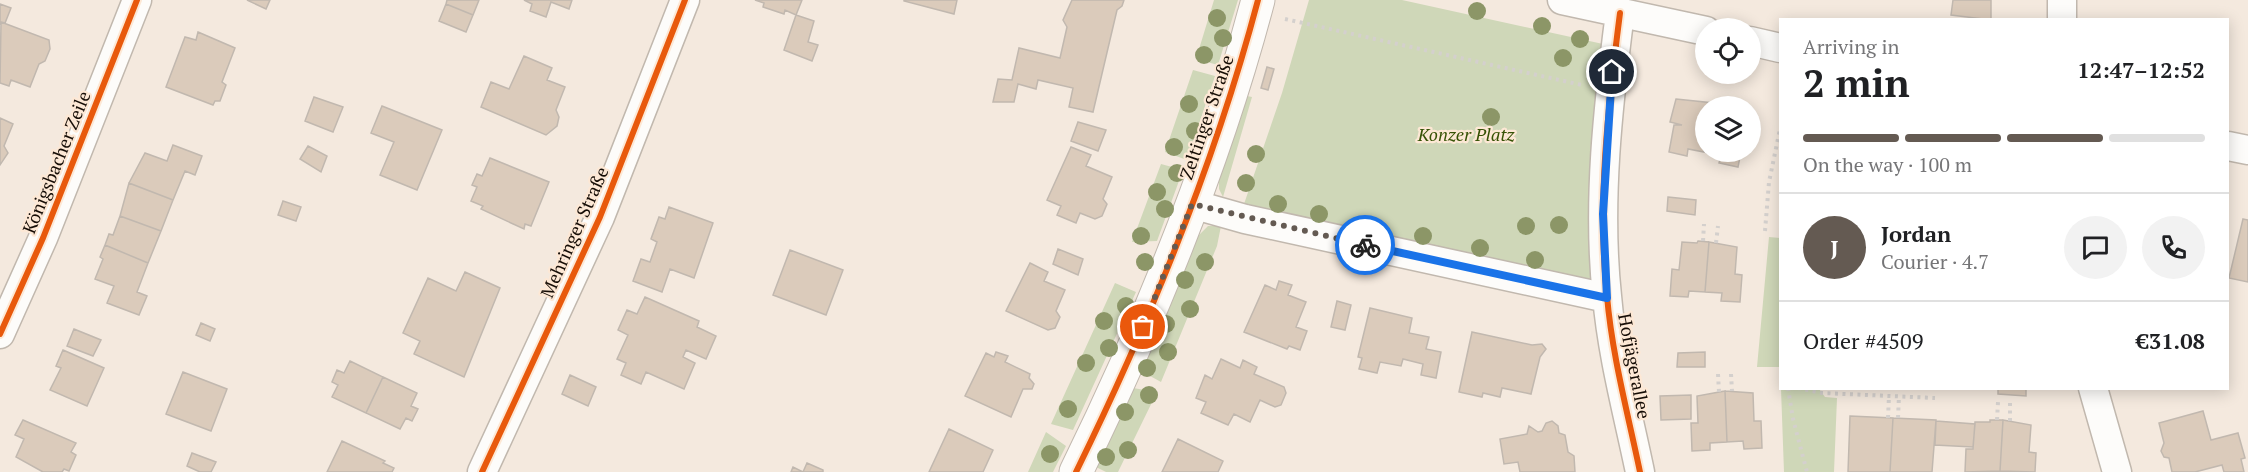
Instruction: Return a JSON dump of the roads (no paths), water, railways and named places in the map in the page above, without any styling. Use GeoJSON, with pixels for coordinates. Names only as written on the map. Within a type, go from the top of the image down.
{"type":"FeatureCollection","features":[{"type":"Feature","properties":{"kind":"street","name":"Königsbacher Zeile"},"geometry":{"type":"LineString","coordinates":[[0,334],[43,238],[137,0]]}},
{"type":"Feature","properties":{"kind":"street","name":"Mehringer Straße"},"geometry":{"type":"LineString","coordinates":[[482,472],[600,217],[685,0]]}},
{"type":"Feature","properties":{"kind":"street"},"geometry":{"type":"LineString","coordinates":[[1562,0],[1695,29]]}},
{"type":"Feature","properties":{"kind":"street"},"geometry":{"type":"LineString","coordinates":[[2062,0],[2062,18]]}},
{"type":"Feature","properties":{"kind":"street","name":"Zeltinger Straße"},"geometry":{"type":"LineString","coordinates":[[1076,472],[1137,344],[1270,9]]}},
{"type":"Feature","properties":{"kind":"street","name":"Hofjägerallee"},"geometry":{"type":"LineString","coordinates":[[1620,13],[1610,91],[1603,214],[1607,298],[1640,472]]}},
{"type":"Feature","properties":{"kind":"street"},"geometry":{"type":"LineString","coordinates":[[1761,44],[1779,48]]}},
{"type":"Feature","properties":{"kind":"street"},"geometry":{"type":"LineString","coordinates":[[2229,146],[2248,150]]}},
{"type":"Feature","properties":{"kind":"street"},"geometry":{"type":"LineString","coordinates":[[1192,204],[1245,219],[1607,298]]}},
{"type":"Feature","properties":{"kind":"street"},"geometry":{"type":"LineString","coordinates":[[2094,390],[2117,472]]}},
{"type":"Feature","properties":{"kind":"park label","name":"Konzer Platz"},"geometry":{"type":"Point","coordinates":[1466,134]}}]}
